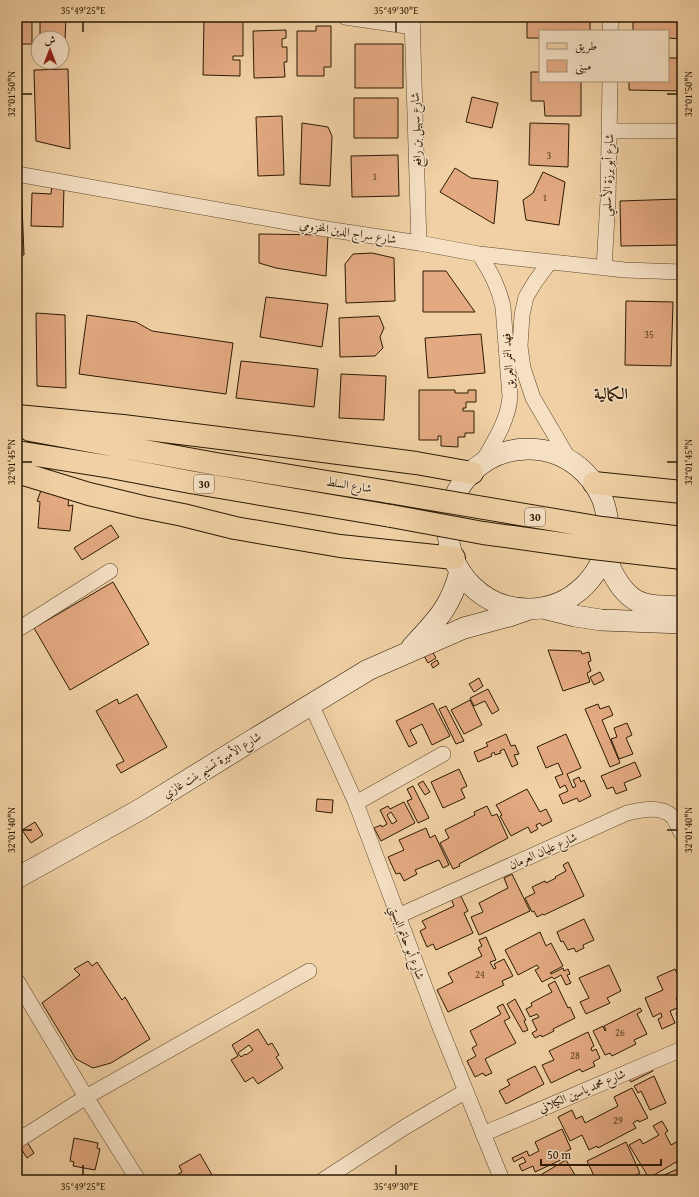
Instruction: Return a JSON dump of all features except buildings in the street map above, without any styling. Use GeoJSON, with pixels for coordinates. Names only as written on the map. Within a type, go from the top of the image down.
{"type":"FeatureCollection","features":[{"type":"Feature","properties":{"kind":"main road"},"geometry":{"type":"LineString","coordinates":[[17,416],[124,426],[416,463],[476,469]]}},
{"type":"Feature","properties":{"kind":"main road","name":"شارع السلط"},"geometry":{"type":"LineString","coordinates":[[17,427],[216,464],[602,528],[682,538]]}},
{"type":"Feature","properties":{"kind":"main road"},"geometry":{"type":"LineString","coordinates":[[682,607],[643,604],[632,597],[614,578],[605,554],[609,530],[605,505],[594,483],[579,467],[570,461],[560,456],[534,450],[507,452],[488,460],[476,469],[458,491],[450,513],[448,535],[457,564],[469,583],[484,596],[502,605],[601,620],[682,623]]}},
{"type":"Feature","properties":{"kind":"main road","name":"شارع السلط"},"geometry":{"type":"LineString","coordinates":[[17,452],[111,467],[483,533],[584,547],[682,558]]}},
{"type":"Feature","properties":{"kind":"main road"},"geometry":{"type":"LineString","coordinates":[[17,472],[97,496],[235,528],[457,564]]}},
{"type":"Feature","properties":{"kind":"main road"},"geometry":{"type":"LineString","coordinates":[[594,483],[682,492]]}},
{"type":"Feature","properties":{"kind":"main road","name":"شارع الأميرة تسنيم بنت غازي"},"geometry":{"type":"LineString","coordinates":[[17,878],[141,810],[368,670],[464,628],[536,609],[570,598],[581,590],[591,579],[605,554]]}},
{"type":"Feature","properties":{"kind":"main road","name":"شارع الأميرة تسنيم بنت غازي"},"geometry":{"type":"LineString","coordinates":[[406,654],[441,616],[451,599],[457,586],[457,564]]}},
{"type":"Feature","properties":{"kind":"street"},"geometry":{"type":"LineString","coordinates":[[345,17],[412,22]]}},
{"type":"Feature","properties":{"kind":"street"},"geometry":{"type":"LineString","coordinates":[[610,30],[611,17]]}},
{"type":"Feature","properties":{"kind":"street","name":"شارع سهيل بن رافع"},"geometry":{"type":"LineString","coordinates":[[412,22],[419,243]]}},
{"type":"Feature","properties":{"kind":"street","name":"شارع أبو برزة الأسلمي"},"geometry":{"type":"LineString","coordinates":[[604,268],[608,200],[610,82]]}},
{"type":"Feature","properties":{"kind":"street"},"geometry":{"type":"LineString","coordinates":[[609,130],[682,132]]}},
{"type":"Feature","properties":{"kind":"street","name":"شارع سراج الدين المخزومي"},"geometry":{"type":"LineString","coordinates":[[17,174],[478,254],[604,268],[682,272]]}},
{"type":"Feature","properties":{"kind":"street","name":"فهد النمر العريق"},"geometry":{"type":"LineString","coordinates":[[478,254],[492,276],[501,296],[513,346],[523,368],[533,398],[570,461]]}},
{"type":"Feature","properties":{"kind":"street","name":"فهد النمر العريق"},"geometry":{"type":"LineString","coordinates":[[476,469],[497,437],[510,407],[510,376],[513,346],[526,297],[549,262]]}},
{"type":"Feature","properties":{"kind":"street"},"geometry":{"type":"LineString","coordinates":[[17,630],[110,571]]}},
{"type":"Feature","properties":{"kind":"street","name":"شارع أبو حاتم البستي"},"geometry":{"type":"LineString","coordinates":[[311,704],[356,803],[439,1025],[502,1180]]}},
{"type":"Feature","properties":{"kind":"street"},"geometry":{"type":"LineString","coordinates":[[356,803],[443,754]]}},
{"type":"Feature","properties":{"kind":"street","name":"شارع عليان العرمان"},"geometry":{"type":"LineString","coordinates":[[398,916],[627,814],[642,810],[663,812],[672,817],[682,834]]}},
{"type":"Feature","properties":{"kind":"street"},"geometry":{"type":"LineString","coordinates":[[17,1141],[86,1097],[309,971]]}},
{"type":"Feature","properties":{"kind":"street"},"geometry":{"type":"LineString","coordinates":[[17,981],[86,1097],[138,1180]]}},
{"type":"Feature","properties":{"kind":"street","name":"شارع محمد ياسين الكيلاني"},"geometry":{"type":"LineString","coordinates":[[483,1134],[682,1049]]}},
{"type":"Feature","properties":{"kind":"street"},"geometry":{"type":"LineString","coordinates":[[323,1180],[405,1127],[466,1091]]}},
{"type":"Feature","properties":{"kind":"district","name":"الكمالية"},"geometry":{"type":"Point","coordinates":[611,393]}}]}
